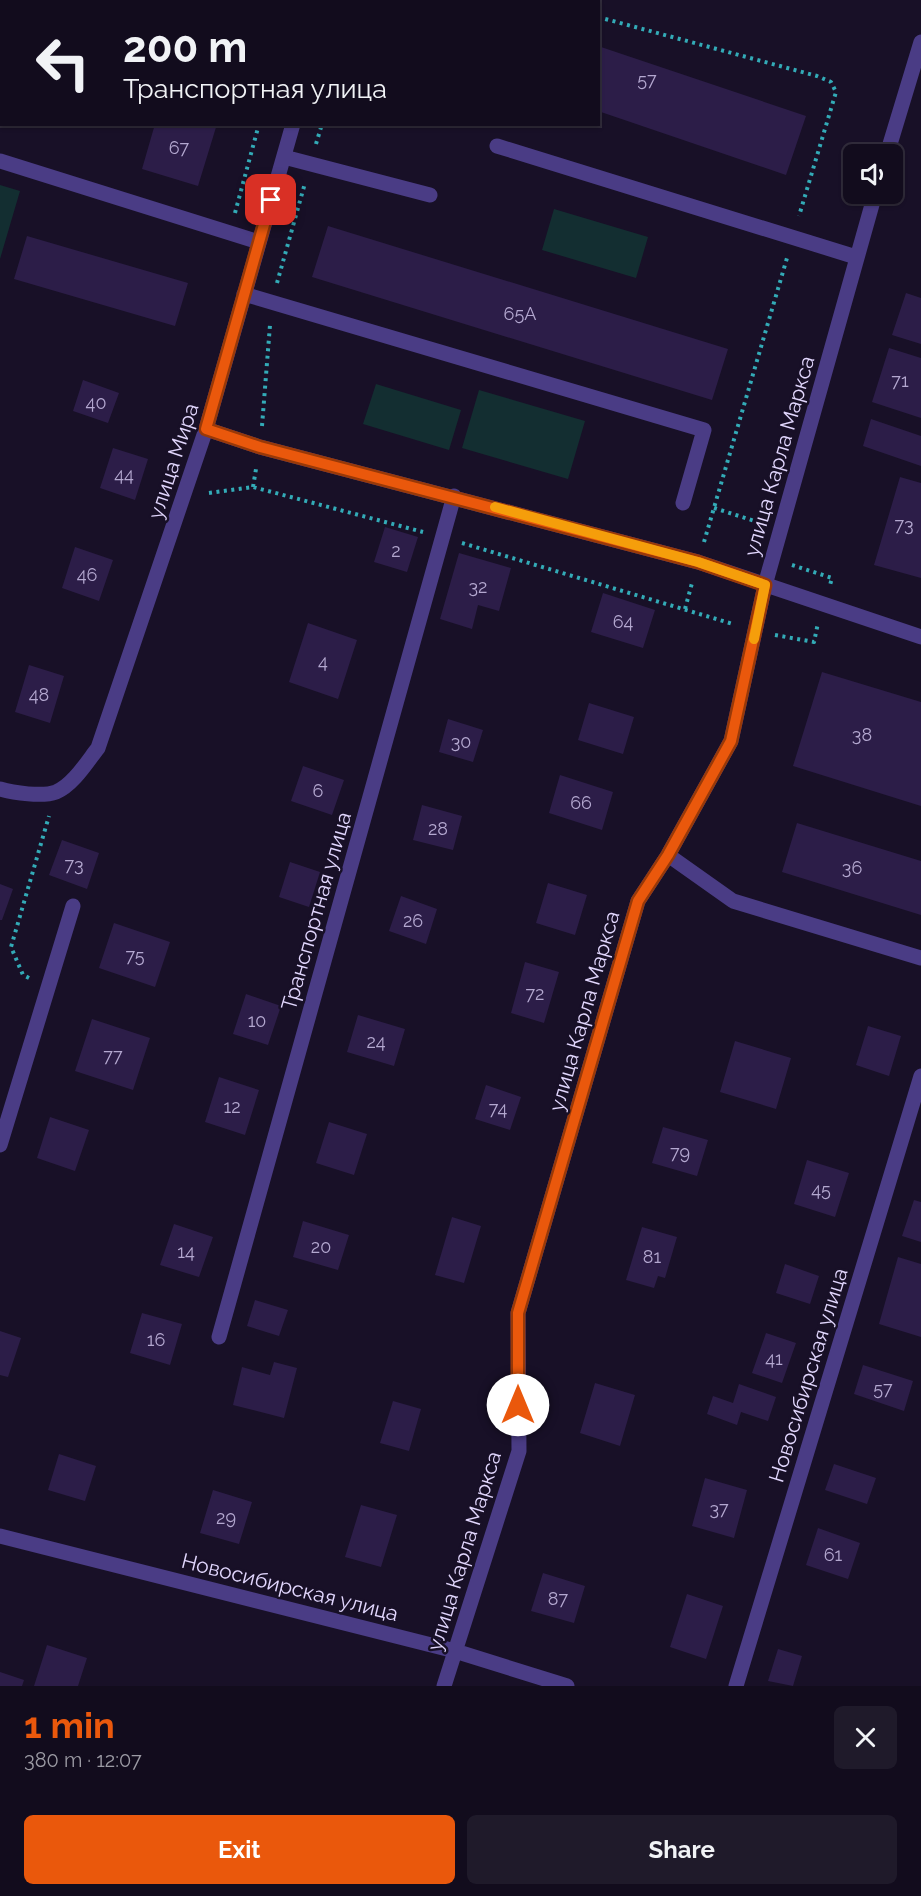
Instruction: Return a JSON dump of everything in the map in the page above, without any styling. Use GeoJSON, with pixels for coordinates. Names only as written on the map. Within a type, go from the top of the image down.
{"type":"FeatureCollection","features":[{"type":"Feature","properties":{"kind":"street"},"geometry":{"type":"LineString","coordinates":[[890,144],[921,42]]}},
{"type":"Feature","properties":{"kind":"street","name":"улица Мира"},"geometry":{"type":"LineString","coordinates":[[55,792],[77,775],[98,748],[206,429],[292,126]]}},
{"type":"Feature","properties":{"kind":"street"},"geometry":{"type":"LineString","coordinates":[[497,146],[856,257]]}},
{"type":"Feature","properties":{"kind":"street"},"geometry":{"type":"LineString","coordinates":[[284,157],[430,195]]}},
{"type":"Feature","properties":{"kind":"street"},"geometry":{"type":"LineString","coordinates":[[0,161],[259,242]]}},
{"type":"Feature","properties":{"kind":"street","name":"улица Карла Маркса"},"geometry":{"type":"LineString","coordinates":[[444,1686],[519,1451],[518,1313],[638,901],[668,855],[731,741],[765,585],[872,204]]}},
{"type":"Feature","properties":{"kind":"street"},"geometry":{"type":"LineString","coordinates":[[244,294],[704,430],[683,503]]}},
{"type":"Feature","properties":{"kind":"street"},"geometry":{"type":"LineString","coordinates":[[206,429],[260,447],[454,496],[698,562],[921,637]]}},
{"type":"Feature","properties":{"kind":"street","name":"Транспортная улица"},"geometry":{"type":"LineString","coordinates":[[219,1337],[454,496]]}},
{"type":"Feature","properties":{"kind":"street"},"geometry":{"type":"LineString","coordinates":[[0,789],[16,794],[55,792]]}},
{"type":"Feature","properties":{"kind":"street"},"geometry":{"type":"LineString","coordinates":[[668,855],[733,901],[921,958]]}},
{"type":"Feature","properties":{"kind":"street"},"geometry":{"type":"LineString","coordinates":[[0,1145],[73,906]]}},
{"type":"Feature","properties":{"kind":"street","name":"Новосибирская улица"},"geometry":{"type":"LineString","coordinates":[[736,1686],[921,1077]]}},
{"type":"Feature","properties":{"kind":"street","name":"Новосибирская улица"},"geometry":{"type":"LineString","coordinates":[[0,1536],[455,1651],[567,1686]]}},
{"type":"Feature","properties":{"kind":"path"},"geometry":{"type":"LineString","coordinates":[[600,18],[817,76],[831,82],[836,92],[685,609]]}},
{"type":"Feature","properties":{"kind":"path"},"geometry":{"type":"LineString","coordinates":[[229,233],[258,126]]}},
{"type":"Feature","properties":{"kind":"path"},"geometry":{"type":"LineString","coordinates":[[184,498],[252,487],[442,537],[755,631],[814,642],[822,604],[832,578],[792,565],[795,555]]}},
{"type":"Feature","properties":{"kind":"path"},"geometry":{"type":"LineString","coordinates":[[714,508],[780,529]]}},
{"type":"Feature","properties":{"kind":"path"},"geometry":{"type":"LineString","coordinates":[[48,989],[23,975],[11,947],[55,792]]}},
{"type":"Feature","properties":{"kind":"green space"},"geometry":{"type":"Polygon","coordinates":[[[0,185],[20,191],[0,259],[0,185]]]}},
{"type":"Feature","properties":{"kind":"green space"},"geometry":{"type":"Polygon","coordinates":[[[554,209],[648,237],[636,278],[542,250],[554,209]]]}},
{"type":"Feature","properties":{"kind":"green space"},"geometry":{"type":"Polygon","coordinates":[[[376,384],[461,410],[449,450],[363,424],[376,384]]]}},
{"type":"Feature","properties":{"kind":"green space"},"geometry":{"type":"Polygon","coordinates":[[[479,390],[585,421],[568,479],[462,448],[479,390]]]}},
{"type":"Feature","properties":{"kind":"building"},"geometry":{"type":"Polygon","coordinates":[[[600,47],[806,116],[786,175],[600,112],[600,47]]]}},
{"type":"Feature","properties":{"kind":"building"},"geometry":{"type":"Polygon","coordinates":[[[154,126],[216,126],[198,186],[142,169],[154,126]]]}},
{"type":"Feature","properties":{"kind":"building"},"geometry":{"type":"Polygon","coordinates":[[[328,226],[728,349],[712,400],[312,277],[328,226]]]}},
{"type":"Feature","properties":{"kind":"building"},"geometry":{"type":"Polygon","coordinates":[[[27,236],[188,283],[175,326],[14,279],[27,236]]]}},
{"type":"Feature","properties":{"kind":"building"},"geometry":{"type":"Polygon","coordinates":[[[906,293],[921,298],[921,344],[892,335],[906,293]]]}},
{"type":"Feature","properties":{"kind":"building"},"geometry":{"type":"Polygon","coordinates":[[[889,348],[921,358],[921,418],[872,402],[889,348]]]}},
{"type":"Feature","properties":{"kind":"building"},"geometry":{"type":"Polygon","coordinates":[[[83,380],[119,393],[108,423],[73,411],[83,380]]]}},
{"type":"Feature","properties":{"kind":"building"},"geometry":{"type":"Polygon","coordinates":[[[871,419],[921,436],[921,466],[863,446],[871,419]]]}},
{"type":"Feature","properties":{"kind":"building"},"geometry":{"type":"Polygon","coordinates":[[[113,448],[148,459],[135,500],[100,488],[113,448]]]}},
{"type":"Feature","properties":{"kind":"building"},"geometry":{"type":"Polygon","coordinates":[[[900,477],[921,483],[921,578],[874,565],[900,477]]]}},
{"type":"Feature","properties":{"kind":"building"},"geometry":{"type":"Polygon","coordinates":[[[385,527],[418,537],[407,572],[374,562],[385,527]]]}},
{"type":"Feature","properties":{"kind":"building"},"geometry":{"type":"Polygon","coordinates":[[[75,547],[113,560],[99,601],[62,588],[75,547]]]}},
{"type":"Feature","properties":{"kind":"building"},"geometry":{"type":"Polygon","coordinates":[[[459,553],[511,568],[499,611],[478,605],[472,629],[440,619],[459,553]]]}},
{"type":"Feature","properties":{"kind":"building"},"geometry":{"type":"Polygon","coordinates":[[[603,593],[655,610],[643,648],[591,632],[603,593]]]}},
{"type":"Feature","properties":{"kind":"building"},"geometry":{"type":"Polygon","coordinates":[[[308,623],[357,640],[338,699],[289,682],[308,623]]]}},
{"type":"Feature","properties":{"kind":"building"},"geometry":{"type":"Polygon","coordinates":[[[29,665],[64,676],[50,723],[15,712],[29,665]]]}},
{"type":"Feature","properties":{"kind":"building"},"geometry":{"type":"Polygon","coordinates":[[[822,672],[921,702],[921,806],[793,766],[822,672]]]}},
{"type":"Feature","properties":{"kind":"building"},"geometry":{"type":"Polygon","coordinates":[[[589,703],[634,717],[623,754],[578,740],[589,703]]]}},
{"type":"Feature","properties":{"kind":"building"},"geometry":{"type":"Polygon","coordinates":[[[448,719],[483,730],[473,762],[439,752],[448,719]]]}},
{"type":"Feature","properties":{"kind":"building"},"geometry":{"type":"Polygon","coordinates":[[[303,766],[344,780],[332,815],[291,801],[303,766]]]}},
{"type":"Feature","properties":{"kind":"building"},"geometry":{"type":"Polygon","coordinates":[[[560,775],[613,792],[602,830],[549,813],[560,775]]]}},
{"type":"Feature","properties":{"kind":"building"},"geometry":{"type":"Polygon","coordinates":[[[422,805],[462,816],[453,850],[413,840],[422,805]]]}},
{"type":"Feature","properties":{"kind":"building"},"geometry":{"type":"Polygon","coordinates":[[[797,823],[921,861],[921,915],[782,872],[797,823]]]}},
{"type":"Feature","properties":{"kind":"building"},"geometry":{"type":"Polygon","coordinates":[[[62,840],[99,853],[87,889],[49,875],[62,840]]]}},
{"type":"Feature","properties":{"kind":"building"},"geometry":{"type":"Polygon","coordinates":[[[290,862],[320,872],[309,907],[279,897],[290,862]]]}},
{"type":"Feature","properties":{"kind":"building"},"geometry":{"type":"Polygon","coordinates":[[[548,883],[587,895],[575,935],[536,923],[548,883]]]}},
{"type":"Feature","properties":{"kind":"building"},"geometry":{"type":"Polygon","coordinates":[[[0,884],[13,889],[2,920],[0,920],[0,884]]]}},
{"type":"Feature","properties":{"kind":"building"},"geometry":{"type":"Polygon","coordinates":[[[401,896],[437,909],[426,944],[389,931],[401,896]]]}},
{"type":"Feature","properties":{"kind":"building"},"geometry":{"type":"Polygon","coordinates":[[[114,923],[170,942],[155,987],[99,968],[114,923]]]}},
{"type":"Feature","properties":{"kind":"building"},"geometry":{"type":"Polygon","coordinates":[[[525,962],[559,972],[544,1023],[511,1013],[525,962]]]}},
{"type":"Feature","properties":{"kind":"building"},"geometry":{"type":"Polygon","coordinates":[[[246,994],[281,1006],[268,1045],[233,1034],[246,994]]]}},
{"type":"Feature","properties":{"kind":"building"},"geometry":{"type":"Polygon","coordinates":[[[358,1015],[405,1029],[394,1066],[347,1052],[358,1015]]]}},
{"type":"Feature","properties":{"kind":"building"},"geometry":{"type":"Polygon","coordinates":[[[92,1019],[150,1038],[133,1090],[75,1071],[92,1019]]]}},
{"type":"Feature","properties":{"kind":"building"},"geometry":{"type":"Polygon","coordinates":[[[868,1026],[901,1036],[889,1076],[856,1065],[868,1026]]]}},
{"type":"Feature","properties":{"kind":"building"},"geometry":{"type":"Polygon","coordinates":[[[735,1041],[791,1058],[776,1109],[720,1092],[735,1041]]]}},
{"type":"Feature","properties":{"kind":"building"},"geometry":{"type":"Polygon","coordinates":[[[219,1077],[259,1090],[245,1135],[205,1122],[219,1077]]]}},
{"type":"Feature","properties":{"kind":"building"},"geometry":{"type":"Polygon","coordinates":[[[486,1085],[521,1097],[510,1130],[475,1119],[486,1085]]]}},
{"type":"Feature","properties":{"kind":"building"},"geometry":{"type":"Polygon","coordinates":[[[50,1117],[89,1130],[75,1171],[37,1158],[50,1117]]]}},
{"type":"Feature","properties":{"kind":"building"},"geometry":{"type":"Polygon","coordinates":[[[329,1122],[367,1134],[354,1175],[316,1163],[329,1122]]]}},
{"type":"Feature","properties":{"kind":"building"},"geometry":{"type":"Polygon","coordinates":[[[663,1127],[708,1140],[697,1176],[652,1163],[663,1127]]]}},
{"type":"Feature","properties":{"kind":"building"},"geometry":{"type":"Polygon","coordinates":[[[807,1160],[849,1173],[835,1217],[794,1204],[807,1160]]]}},
{"type":"Feature","properties":{"kind":"building"},"geometry":{"type":"Polygon","coordinates":[[[914,1200],[921,1202],[921,1242],[902,1236],[914,1200]]]}},
{"type":"Feature","properties":{"kind":"building"},"geometry":{"type":"Polygon","coordinates":[[[452,1217],[481,1226],[464,1283],[435,1275],[452,1217]]]}},
{"type":"Feature","properties":{"kind":"building"},"geometry":{"type":"Polygon","coordinates":[[[303,1221],[349,1235],[338,1270],[293,1257],[303,1221]]]}},
{"type":"Feature","properties":{"kind":"building"},"geometry":{"type":"Polygon","coordinates":[[[174,1224],[213,1237],[199,1277],[160,1265],[174,1224]]]}},
{"type":"Feature","properties":{"kind":"building"},"geometry":{"type":"Polygon","coordinates":[[[642,1227],[677,1237],[665,1278],[658,1276],[654,1288],[626,1280],[642,1227]]]}},
{"type":"Feature","properties":{"kind":"building"},"geometry":{"type":"Polygon","coordinates":[[[898,1257],[921,1264],[921,1337],[879,1324],[898,1257]]]}},
{"type":"Feature","properties":{"kind":"building"},"geometry":{"type":"Polygon","coordinates":[[[785,1264],[819,1276],[810,1304],[776,1293],[785,1264]]]}},
{"type":"Feature","properties":{"kind":"building"},"geometry":{"type":"Polygon","coordinates":[[[255,1300],[288,1310],[279,1336],[247,1326],[255,1300]]]}},
{"type":"Feature","properties":{"kind":"building"},"geometry":{"type":"Polygon","coordinates":[[[142,1313],[182,1324],[170,1365],[130,1353],[142,1313]]]}},
{"type":"Feature","properties":{"kind":"building"},"geometry":{"type":"Polygon","coordinates":[[[0,1331],[21,1338],[8,1377],[0,1375],[0,1331]]]}},
{"type":"Feature","properties":{"kind":"building"},"geometry":{"type":"Polygon","coordinates":[[[766,1333],[796,1343],[782,1383],[752,1373],[766,1333]]]}},
{"type":"Feature","properties":{"kind":"building"},"geometry":{"type":"Polygon","coordinates":[[[274,1362],[297,1368],[284,1418],[233,1405],[242,1367],[270,1375],[274,1362]]]}},
{"type":"Feature","properties":{"kind":"building"},"geometry":{"type":"Polygon","coordinates":[[[863,1365],[913,1381],[904,1411],[854,1394],[863,1365]]]}},
{"type":"Feature","properties":{"kind":"building"},"geometry":{"type":"Polygon","coordinates":[[[595,1383],[635,1395],[620,1446],[580,1433],[595,1383]]]}},
{"type":"Feature","properties":{"kind":"building"},"geometry":{"type":"Polygon","coordinates":[[[739,1384],[776,1397],[768,1421],[741,1412],[737,1425],[707,1414],[713,1396],[733,1403],[739,1384]]]}},
{"type":"Feature","properties":{"kind":"building"},"geometry":{"type":"Polygon","coordinates":[[[393,1401],[421,1409],[409,1451],[380,1443],[393,1401]]]}},
{"type":"Feature","properties":{"kind":"building"},"geometry":{"type":"Polygon","coordinates":[[[59,1454],[96,1466],[85,1501],[48,1490],[59,1454]]]}},
{"type":"Feature","properties":{"kind":"building"},"geometry":{"type":"Polygon","coordinates":[[[834,1464],[876,1478],[867,1504],[825,1490],[834,1464]]]}},
{"type":"Feature","properties":{"kind":"building"},"geometry":{"type":"Polygon","coordinates":[[[705,1478],[747,1490],[734,1538],[692,1526],[705,1478]]]}},
{"type":"Feature","properties":{"kind":"building"},"geometry":{"type":"Polygon","coordinates":[[[213,1490],[252,1502],[239,1544],[200,1533],[213,1490]]]}},
{"type":"Feature","properties":{"kind":"building"},"geometry":{"type":"Polygon","coordinates":[[[361,1505],[397,1515],[381,1567],[345,1557],[361,1505]]]}},
{"type":"Feature","properties":{"kind":"building"},"geometry":{"type":"Polygon","coordinates":[[[818,1528],[860,1543],[848,1579],[806,1565],[818,1528]]]}},
{"type":"Feature","properties":{"kind":"building"},"geometry":{"type":"Polygon","coordinates":[[[543,1573],[585,1586],[574,1623],[531,1611],[543,1573]]]}},
{"type":"Feature","properties":{"kind":"building"},"geometry":{"type":"Polygon","coordinates":[[[687,1594],[723,1606],[706,1659],[670,1647],[687,1594]]]}},
{"type":"Feature","properties":{"kind":"building"},"geometry":{"type":"Polygon","coordinates":[[[47,1645],[87,1658],[78,1686],[34,1686],[47,1645]]]}},
{"type":"Feature","properties":{"kind":"building"},"geometry":{"type":"Polygon","coordinates":[[[778,1649],[802,1656],[793,1686],[768,1681],[778,1649]]]}},
{"type":"Feature","properties":{"kind":"building"},"geometry":{"type":"Polygon","coordinates":[[[0,1672],[24,1680],[22,1686],[0,1686],[0,1672]]]}},
{"type":"Feature","properties":{"kind":"slow traffic"},"geometry":{"type":"LineString","coordinates":[[495,507],[698,562],[765,585],[754,639]]}},
{"type":"Feature","properties":{"kind":"route"},"geometry":{"type":"LineString","coordinates":[[271,200],[206,429],[260,447],[454,496],[698,562],[765,585],[731,741],[668,855],[638,901],[518,1313],[518,1405]]}}]}
